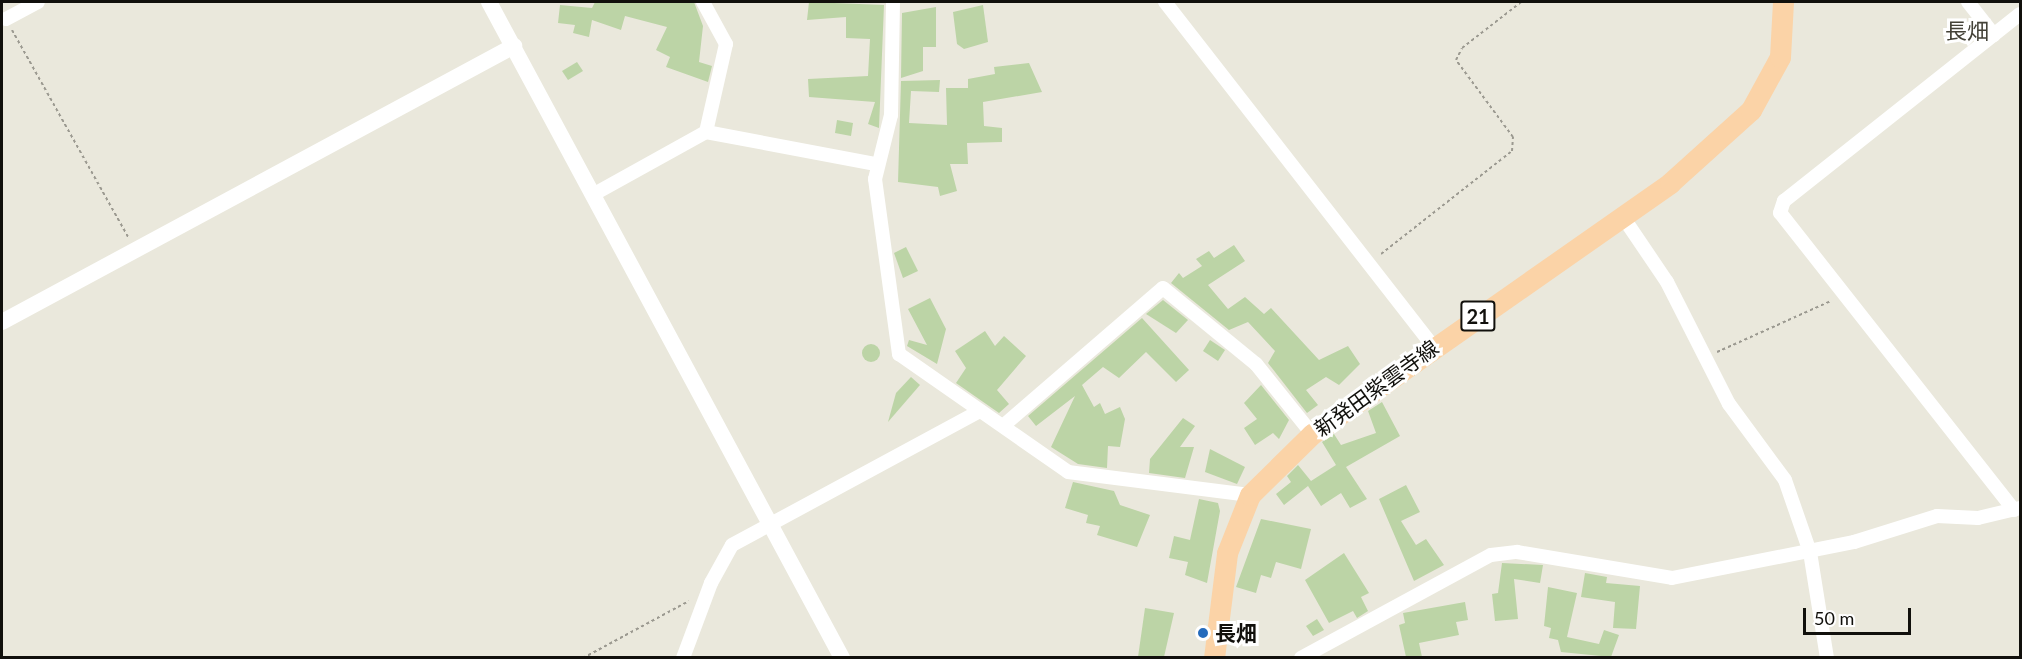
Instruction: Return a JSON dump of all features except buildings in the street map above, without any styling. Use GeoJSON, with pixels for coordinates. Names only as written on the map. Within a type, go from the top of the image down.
{"type":"FeatureCollection","features":[{"type":"Feature","properties":{"kind":"main road","name":"新発田紫雲寺線"},"geometry":{"type":"LineString","coordinates":[[1214,657],[1227,553],[1250,495],[1312,434],[1433,346],[1623,217],[1751,110],[1780,57],[1783,2]]}},
{"type":"Feature","properties":{"kind":"street"},"geometry":{"type":"LineString","coordinates":[[6,19],[38,2]]}},
{"type":"Feature","properties":{"kind":"street"},"geometry":{"type":"LineString","coordinates":[[489,2],[596,193],[842,657]]}},
{"type":"Feature","properties":{"kind":"street"},"geometry":{"type":"LineString","coordinates":[[703,2],[726,44],[706,132]]}},
{"type":"Feature","properties":{"kind":"street"},"geometry":{"type":"LineString","coordinates":[[893,2],[891,115],[876,164],[899,354],[980,411],[1080,476],[1250,495]]}},
{"type":"Feature","properties":{"kind":"street"},"geometry":{"type":"LineString","coordinates":[[1165,2],[1370,262],[1433,346]]}},
{"type":"Feature","properties":{"kind":"street"},"geometry":{"type":"LineString","coordinates":[[1968,2],[1994,35]]}},
{"type":"Feature","properties":{"kind":"street"},"geometry":{"type":"LineString","coordinates":[[1301,657],[1491,555],[1517,552],[1672,578],[1810,552],[1937,516],[1978,518],[2017,509],[1840,293],[1780,213],[1784,201],[2020,14]]}},
{"type":"Feature","properties":{"kind":"street"},"geometry":{"type":"LineString","coordinates":[[2,322],[514,46]]}},
{"type":"Feature","properties":{"kind":"street"},"geometry":{"type":"LineString","coordinates":[[596,193],[706,132],[876,164]]}},
{"type":"Feature","properties":{"kind":"street"},"geometry":{"type":"LineString","coordinates":[[1623,217],[1667,282],[1729,404],[1785,480],[1810,552],[1827,657]]}},
{"type":"Feature","properties":{"kind":"street"},"geometry":{"type":"LineString","coordinates":[[1003,426],[1163,288],[1256,364],[1312,434]]}},
{"type":"Feature","properties":{"kind":"street"},"geometry":{"type":"LineString","coordinates":[[682,657],[708,591],[732,545],[980,411]]}},
{"type":"Feature","properties":{"kind":"path"},"geometry":{"type":"LineString","coordinates":[[1370,262],[1512,151],[1513,137],[1456,60],[1462,48],[1521,2]]}},
{"type":"Feature","properties":{"kind":"path"},"geometry":{"type":"LineString","coordinates":[[6,19],[136,250]]}},
{"type":"Feature","properties":{"kind":"path"},"geometry":{"type":"LineString","coordinates":[[1706,357],[1770,324],[1824,307],[1840,293]]}},
{"type":"Feature","properties":{"kind":"path"},"geometry":{"type":"LineString","coordinates":[[583,657],[708,591]]}},
{"type":"Feature","properties":{"kind":"place","name":"長畑"},"geometry":{"type":"Point","coordinates":[1203,633]}},
{"type":"Feature","properties":{"kind":"district","name":"長畑"},"geometry":{"type":"Point","coordinates":[1967,31]}}]}
